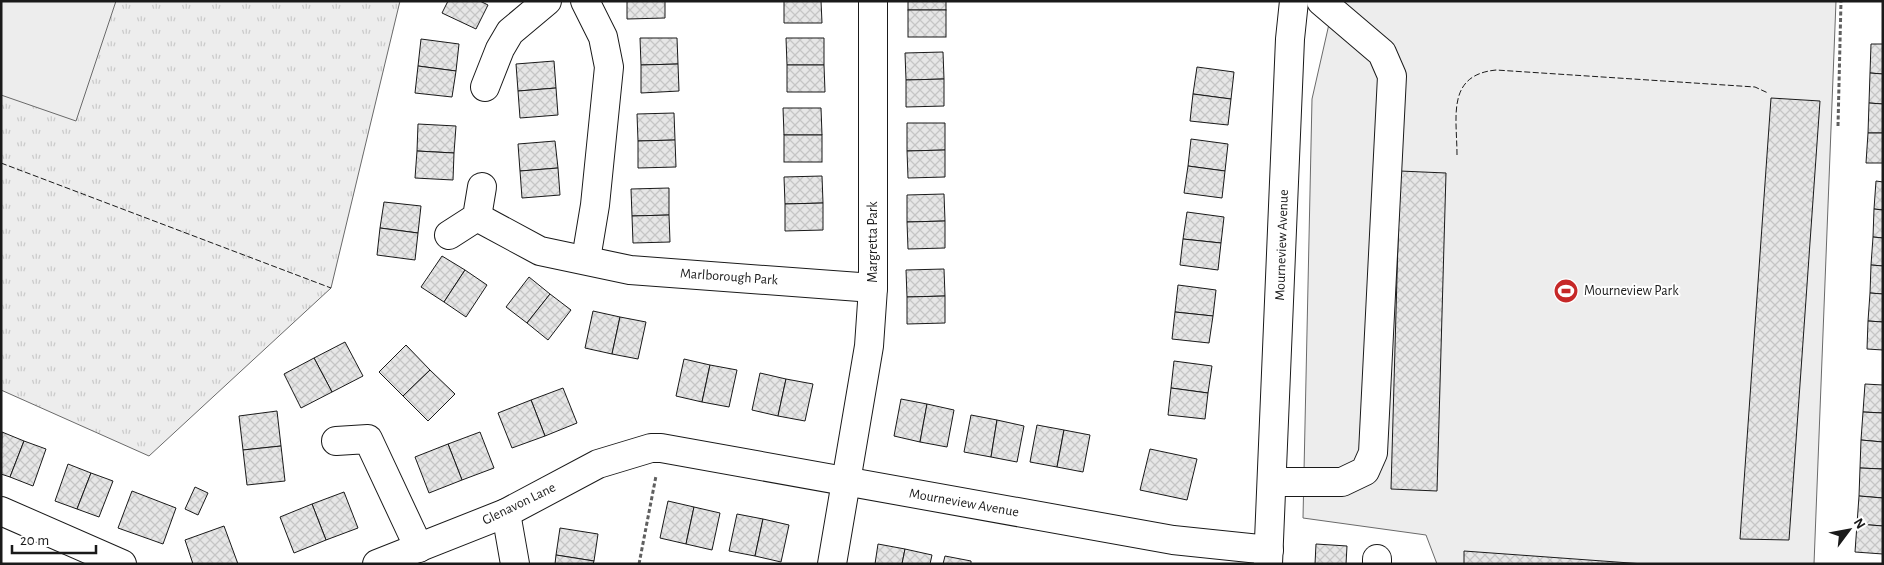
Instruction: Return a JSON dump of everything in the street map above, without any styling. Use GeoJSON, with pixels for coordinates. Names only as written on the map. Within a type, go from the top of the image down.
{"type":"FeatureCollection","features":[{"type":"Feature","properties":{"kind":"street"},"geometry":{"type":"LineString","coordinates":[[485,87],[500,49],[510,32],[547,1]]}},
{"type":"Feature","properties":{"kind":"street"},"geometry":{"type":"LineString","coordinates":[[585,1],[603,38],[609,67],[595,205],[586,259]]}},
{"type":"Feature","properties":{"kind":"street","name":"Margretta Park"},"geometry":{"type":"LineString","coordinates":[[832,564],[869,346],[873,288],[873,1]]}},
{"type":"Feature","properties":{"kind":"street","name":"Mourneview Avenue"},"geometry":{"type":"LineString","coordinates":[[661,448],[1268,557],[1273,482],[1290,39],[1294,1]]}},
{"type":"Feature","properties":{"kind":"street"},"geometry":{"type":"LineString","coordinates":[[1273,482],[1342,482],[1365,470],[1373,452],[1392,76],[1382,53],[1321,1]]}},
{"type":"Feature","properties":{"kind":"street"},"geometry":{"type":"LineString","coordinates":[[449,235],[477,217],[482,187]]}},
{"type":"Feature","properties":{"kind":"street","name":"Marlborough Park"},"geometry":{"type":"LineString","coordinates":[[477,217],[540,251],[586,259],[630,270],[873,288]]}},
{"type":"Feature","properties":{"kind":"street"},"geometry":{"type":"LineString","coordinates":[[336,442],[368,439],[419,548]]}},
{"type":"Feature","properties":{"kind":"street","name":"Glenavon Lane"},"geometry":{"type":"LineString","coordinates":[[377,564],[506,513],[598,464],[651,448],[661,448]]}},
{"type":"Feature","properties":{"kind":"street"},"geometry":{"type":"LineString","coordinates":[[1,511],[122,564]]}},
{"type":"Feature","properties":{"kind":"street"},"geometry":{"type":"LineString","coordinates":[[506,513],[514,564]]}},
{"type":"Feature","properties":{"kind":"path"},"geometry":{"type":"LineString","coordinates":[[1838,126],[1841,1]]}},
{"type":"Feature","properties":{"kind":"path"},"geometry":{"type":"LineString","coordinates":[[639,564],[661,448]]}},
{"type":"Feature","properties":{"kind":"green space"},"geometry":{"type":"Polygon","coordinates":[[[1,1],[400,1],[331,288],[149,456],[1,390],[1,1]]]}},
{"type":"Feature","properties":{"kind":"shaded area"},"geometry":{"type":"Polygon","coordinates":[[[1,1],[116,1],[76,121],[1,95],[1,1]]]}},
{"type":"Feature","properties":{"kind":"shaded area","name":"Mourneview Park"},"geometry":{"type":"Polygon","coordinates":[[[1346,1],[1836,1],[1814,564],[1437,564],[1426,535],[1303,518],[1312,99],[1329,24],[1346,1]]]}},
{"type":"Feature","properties":{"kind":"building"},"geometry":{"type":"Polygon","coordinates":[[[448,1],[480,1],[488,5],[476,29],[442,13],[448,1]]]}},
{"type":"Feature","properties":{"kind":"building"},"geometry":{"type":"Polygon","coordinates":[[[627,1],[665,1],[665,18],[627,19],[627,1]]]}},
{"type":"Feature","properties":{"kind":"building"},"geometry":{"type":"Polygon","coordinates":[[[784,1],[821,1],[822,23],[784,23],[784,1]]]}},
{"type":"Feature","properties":{"kind":"building"},"geometry":{"type":"Polygon","coordinates":[[[908,1],[946,1],[946,10],[908,10],[908,1]]]}},
{"type":"Feature","properties":{"kind":"building"},"geometry":{"type":"Polygon","coordinates":[[[908,10],[946,10],[946,37],[908,37],[908,10]]]}},
{"type":"Feature","properties":{"kind":"building"},"geometry":{"type":"Polygon","coordinates":[[[640,38],[677,38],[678,64],[641,65],[640,38]]]}},
{"type":"Feature","properties":{"kind":"building"},"geometry":{"type":"Polygon","coordinates":[[[786,38],[824,38],[824,65],[787,65],[786,38]]]}},
{"type":"Feature","properties":{"kind":"building"},"geometry":{"type":"Polygon","coordinates":[[[421,39],[459,44],[456,71],[418,66],[421,39]]]}},
{"type":"Feature","properties":{"kind":"building"},"geometry":{"type":"Polygon","coordinates":[[[1871,44],[1883,44],[1883,74],[1870,73],[1871,44]]]}},
{"type":"Feature","properties":{"kind":"building"},"geometry":{"type":"Polygon","coordinates":[[[943,52],[944,79],[906,80],[905,53],[943,52]]]}},
{"type":"Feature","properties":{"kind":"building"},"geometry":{"type":"Polygon","coordinates":[[[554,61],[556,88],[518,91],[516,64],[554,61]]]}},
{"type":"Feature","properties":{"kind":"building"},"geometry":{"type":"Polygon","coordinates":[[[678,64],[679,91],[641,93],[641,65],[678,64]]]}},
{"type":"Feature","properties":{"kind":"building"},"geometry":{"type":"Polygon","coordinates":[[[787,65],[824,65],[825,92],[787,92],[787,65]]]}},
{"type":"Feature","properties":{"kind":"building"},"geometry":{"type":"Polygon","coordinates":[[[418,66],[456,71],[452,97],[415,93],[418,66]]]}},
{"type":"Feature","properties":{"kind":"building"},"geometry":{"type":"Polygon","coordinates":[[[1197,67],[1234,72],[1231,99],[1193,94],[1197,67]]]}},
{"type":"Feature","properties":{"kind":"building"},"geometry":{"type":"Polygon","coordinates":[[[1870,73],[1883,74],[1883,104],[1869,103],[1870,73]]]}},
{"type":"Feature","properties":{"kind":"building"},"geometry":{"type":"Polygon","coordinates":[[[944,79],[944,106],[906,107],[906,80],[944,79]]]}},
{"type":"Feature","properties":{"kind":"building"},"geometry":{"type":"Polygon","coordinates":[[[556,88],[558,115],[520,118],[518,91],[556,88]]]}},
{"type":"Feature","properties":{"kind":"building"},"geometry":{"type":"Polygon","coordinates":[[[1193,94],[1231,99],[1228,125],[1190,121],[1193,94]]]}},
{"type":"Feature","properties":{"kind":"building"},"geometry":{"type":"Polygon","coordinates":[[[1771,98],[1820,101],[1789,540],[1740,539],[1771,98]]]}},
{"type":"Feature","properties":{"kind":"building"},"geometry":{"type":"Polygon","coordinates":[[[1869,103],[1883,104],[1883,133],[1868,133],[1869,103]]]}},
{"type":"Feature","properties":{"kind":"building"},"geometry":{"type":"Polygon","coordinates":[[[783,108],[821,108],[822,135],[784,135],[783,108]]]}},
{"type":"Feature","properties":{"kind":"building"},"geometry":{"type":"Polygon","coordinates":[[[674,113],[675,140],[638,141],[637,114],[674,113]]]}},
{"type":"Feature","properties":{"kind":"building"},"geometry":{"type":"Polygon","coordinates":[[[907,123],[945,123],[945,150],[907,151],[907,123]]]}},
{"type":"Feature","properties":{"kind":"building"},"geometry":{"type":"Polygon","coordinates":[[[418,124],[456,126],[454,153],[417,151],[418,124]]]}},
{"type":"Feature","properties":{"kind":"building"},"geometry":{"type":"Polygon","coordinates":[[[1868,133],[1883,133],[1883,163],[1866,163],[1868,133]]]}},
{"type":"Feature","properties":{"kind":"building"},"geometry":{"type":"Polygon","coordinates":[[[784,135],[822,135],[822,162],[784,162],[784,135]]]}},
{"type":"Feature","properties":{"kind":"building"},"geometry":{"type":"Polygon","coordinates":[[[1191,139],[1228,144],[1225,171],[1188,166],[1191,139]]]}},
{"type":"Feature","properties":{"kind":"building"},"geometry":{"type":"Polygon","coordinates":[[[675,140],[676,167],[638,168],[638,141],[675,140]]]}},
{"type":"Feature","properties":{"kind":"building"},"geometry":{"type":"Polygon","coordinates":[[[555,141],[558,168],[520,171],[518,144],[555,141]]]}},
{"type":"Feature","properties":{"kind":"building"},"geometry":{"type":"Polygon","coordinates":[[[945,150],[945,177],[908,178],[907,151],[945,150]]]}},
{"type":"Feature","properties":{"kind":"building"},"geometry":{"type":"Polygon","coordinates":[[[417,151],[454,153],[453,180],[415,178],[417,151]]]}},
{"type":"Feature","properties":{"kind":"building"},"geometry":{"type":"Polygon","coordinates":[[[1188,166],[1225,171],[1222,198],[1184,193],[1188,166]]]}},
{"type":"Feature","properties":{"kind":"building"},"geometry":{"type":"Polygon","coordinates":[[[558,168],[560,195],[522,198],[520,171],[558,168]]]}},
{"type":"Feature","properties":{"kind":"building"},"geometry":{"type":"Polygon","coordinates":[[[1400,171],[1446,173],[1437,491],[1391,489],[1400,171]]]}},
{"type":"Feature","properties":{"kind":"building"},"geometry":{"type":"Polygon","coordinates":[[[822,176],[823,203],[785,204],[784,177],[822,176]]]}},
{"type":"Feature","properties":{"kind":"building"},"geometry":{"type":"Polygon","coordinates":[[[1876,181],[1883,182],[1883,210],[1874,209],[1876,181]]]}},
{"type":"Feature","properties":{"kind":"building"},"geometry":{"type":"Polygon","coordinates":[[[669,188],[669,215],[632,216],[631,189],[669,188]]]}},
{"type":"Feature","properties":{"kind":"building"},"geometry":{"type":"Polygon","coordinates":[[[944,194],[945,221],[907,222],[907,195],[944,194]]]}},
{"type":"Feature","properties":{"kind":"building"},"geometry":{"type":"Polygon","coordinates":[[[384,202],[421,206],[418,233],[380,228],[384,202]]]}},
{"type":"Feature","properties":{"kind":"building"},"geometry":{"type":"Polygon","coordinates":[[[823,203],[823,230],[785,231],[785,204],[823,203]]]}},
{"type":"Feature","properties":{"kind":"building"},"geometry":{"type":"Polygon","coordinates":[[[1874,209],[1883,210],[1883,238],[1873,237],[1874,209]]]}},
{"type":"Feature","properties":{"kind":"building"},"geometry":{"type":"Polygon","coordinates":[[[1187,212],[1224,217],[1221,243],[1183,239],[1187,212]]]}},
{"type":"Feature","properties":{"kind":"building"},"geometry":{"type":"Polygon","coordinates":[[[669,215],[670,242],[633,243],[632,216],[669,215]]]}},
{"type":"Feature","properties":{"kind":"building"},"geometry":{"type":"Polygon","coordinates":[[[945,221],[945,248],[908,249],[907,222],[945,221]]]}},
{"type":"Feature","properties":{"kind":"building"},"geometry":{"type":"Polygon","coordinates":[[[380,228],[418,233],[415,260],[377,255],[380,228]]]}},
{"type":"Feature","properties":{"kind":"building"},"geometry":{"type":"Polygon","coordinates":[[[1873,237],[1883,238],[1883,266],[1871,265],[1873,237]]]}},
{"type":"Feature","properties":{"kind":"building"},"geometry":{"type":"Polygon","coordinates":[[[1183,239],[1221,243],[1218,270],[1180,265],[1183,239]]]}},
{"type":"Feature","properties":{"kind":"building"},"geometry":{"type":"Polygon","coordinates":[[[442,256],[465,270],[444,302],[421,287],[442,256]]]}},
{"type":"Feature","properties":{"kind":"building"},"geometry":{"type":"Polygon","coordinates":[[[1871,265],[1883,266],[1883,294],[1870,293],[1871,265]]]}},
{"type":"Feature","properties":{"kind":"building"},"geometry":{"type":"Polygon","coordinates":[[[944,269],[945,296],[907,297],[906,270],[944,269]]]}},
{"type":"Feature","properties":{"kind":"building"},"geometry":{"type":"Polygon","coordinates":[[[465,270],[487,285],[466,317],[444,302],[465,270]]]}},
{"type":"Feature","properties":{"kind":"building"},"geometry":{"type":"Polygon","coordinates":[[[529,277],[550,294],[527,323],[506,307],[529,277]]]}},
{"type":"Feature","properties":{"kind":"building"},"geometry":{"type":"Polygon","coordinates":[[[1178,285],[1216,290],[1213,316],[1175,312],[1178,285]]]}},
{"type":"Feature","properties":{"kind":"building"},"geometry":{"type":"Polygon","coordinates":[[[1870,293],[1883,294],[1883,322],[1868,321],[1870,293]]]}},
{"type":"Feature","properties":{"kind":"building"},"geometry":{"type":"Polygon","coordinates":[[[550,294],[571,310],[548,340],[527,323],[550,294]]]}},
{"type":"Feature","properties":{"kind":"building"},"geometry":{"type":"Polygon","coordinates":[[[945,296],[945,323],[907,324],[907,297],[945,296]]]}},
{"type":"Feature","properties":{"kind":"building"},"geometry":{"type":"Polygon","coordinates":[[[593,311],[620,317],[612,354],[585,348],[593,311]]]}},
{"type":"Feature","properties":{"kind":"building"},"geometry":{"type":"Polygon","coordinates":[[[1175,312],[1213,316],[1209,343],[1172,339],[1175,312]]]}},
{"type":"Feature","properties":{"kind":"building"},"geometry":{"type":"Polygon","coordinates":[[[620,317],[646,322],[638,359],[612,354],[620,317]]]}},
{"type":"Feature","properties":{"kind":"building"},"geometry":{"type":"Polygon","coordinates":[[[1868,321],[1883,322],[1883,350],[1867,349],[1868,321]]]}},
{"type":"Feature","properties":{"kind":"building"},"geometry":{"type":"Polygon","coordinates":[[[345,342],[363,376],[332,392],[314,358],[345,342]]]}},
{"type":"Feature","properties":{"kind":"building"},"geometry":{"type":"Polygon","coordinates":[[[406,345],[430,370],[403,396],[379,372],[406,345]]]}},
{"type":"Feature","properties":{"kind":"building"},"geometry":{"type":"Polygon","coordinates":[[[314,358],[332,392],[301,408],[284,374],[314,358]]]}},
{"type":"Feature","properties":{"kind":"building"},"geometry":{"type":"Polygon","coordinates":[[[684,359],[710,365],[702,402],[676,396],[684,359]]]}},
{"type":"Feature","properties":{"kind":"building"},"geometry":{"type":"Polygon","coordinates":[[[1174,361],[1212,366],[1208,393],[1171,388],[1174,361]]]}},
{"type":"Feature","properties":{"kind":"building"},"geometry":{"type":"Polygon","coordinates":[[[710,365],[737,370],[729,407],[702,402],[710,365]]]}},
{"type":"Feature","properties":{"kind":"building"},"geometry":{"type":"Polygon","coordinates":[[[430,370],[455,394],[428,421],[403,396],[430,370]]]}},
{"type":"Feature","properties":{"kind":"building"},"geometry":{"type":"Polygon","coordinates":[[[760,373],[786,379],[778,416],[752,410],[760,373]]]}},
{"type":"Feature","properties":{"kind":"building"},"geometry":{"type":"Polygon","coordinates":[[[786,379],[813,384],[805,421],[778,416],[786,379]]]}},
{"type":"Feature","properties":{"kind":"building"},"geometry":{"type":"Polygon","coordinates":[[[1865,384],[1883,385],[1883,413],[1863,412],[1865,384]]]}},
{"type":"Feature","properties":{"kind":"building"},"geometry":{"type":"Polygon","coordinates":[[[563,388],[577,423],[545,436],[531,400],[563,388]]]}},
{"type":"Feature","properties":{"kind":"building"},"geometry":{"type":"Polygon","coordinates":[[[1171,388],[1208,393],[1205,419],[1168,415],[1171,388]]]}},
{"type":"Feature","properties":{"kind":"building"},"geometry":{"type":"Polygon","coordinates":[[[901,399],[927,404],[920,442],[894,436],[901,399]]]}},
{"type":"Feature","properties":{"kind":"building"},"geometry":{"type":"Polygon","coordinates":[[[531,400],[545,436],[512,448],[498,413],[531,400]]]}},
{"type":"Feature","properties":{"kind":"building"},"geometry":{"type":"Polygon","coordinates":[[[927,404],[954,410],[947,447],[920,442],[927,404]]]}},
{"type":"Feature","properties":{"kind":"building"},"geometry":{"type":"Polygon","coordinates":[[[277,411],[281,446],[243,450],[239,416],[277,411]]]}},
{"type":"Feature","properties":{"kind":"building"},"geometry":{"type":"Polygon","coordinates":[[[1863,412],[1883,413],[1883,442],[1861,440],[1863,412]]]}},
{"type":"Feature","properties":{"kind":"building"},"geometry":{"type":"Polygon","coordinates":[[[971,415],[997,420],[991,457],[964,452],[971,415]]]}},
{"type":"Feature","properties":{"kind":"building"},"geometry":{"type":"Polygon","coordinates":[[[997,420],[1024,426],[1017,462],[991,457],[997,420]]]}},
{"type":"Feature","properties":{"kind":"building"},"geometry":{"type":"Polygon","coordinates":[[[1037,425],[1064,430],[1057,467],[1030,462],[1037,425]]]}},
{"type":"Feature","properties":{"kind":"building"},"geometry":{"type":"Polygon","coordinates":[[[1064,430],[1090,435],[1083,472],[1057,467],[1064,430]]]}},
{"type":"Feature","properties":{"kind":"building"},"geometry":{"type":"Polygon","coordinates":[[[2,432],[24,441],[10,477],[1,474],[2,432]]]}},
{"type":"Feature","properties":{"kind":"building"},"geometry":{"type":"Polygon","coordinates":[[[480,432],[494,468],[462,480],[448,444],[480,432]]]}},
{"type":"Feature","properties":{"kind":"building"},"geometry":{"type":"Polygon","coordinates":[[[1861,440],[1883,442],[1883,469],[1860,468],[1861,440]]]}},
{"type":"Feature","properties":{"kind":"building"},"geometry":{"type":"Polygon","coordinates":[[[24,441],[46,449],[33,486],[10,477],[24,441]]]}},
{"type":"Feature","properties":{"kind":"building"},"geometry":{"type":"Polygon","coordinates":[[[448,444],[462,480],[429,493],[415,457],[448,444]]]}},
{"type":"Feature","properties":{"kind":"building"},"geometry":{"type":"Polygon","coordinates":[[[281,446],[285,481],[247,485],[243,450],[281,446]]]}},
{"type":"Feature","properties":{"kind":"building"},"geometry":{"type":"Polygon","coordinates":[[[1150,449],[1197,459],[1187,500],[1140,490],[1150,449]]]}},
{"type":"Feature","properties":{"kind":"building"},"geometry":{"type":"Polygon","coordinates":[[[68,464],[91,473],[77,509],[55,501],[68,464]]]}},
{"type":"Feature","properties":{"kind":"building"},"geometry":{"type":"Polygon","coordinates":[[[1860,468],[1883,469],[1883,498],[1859,496],[1860,468]]]}},
{"type":"Feature","properties":{"kind":"building"},"geometry":{"type":"Polygon","coordinates":[[[91,473],[113,481],[99,517],[77,509],[91,473]]]}},
{"type":"Feature","properties":{"kind":"building"},"geometry":{"type":"Polygon","coordinates":[[[195,487],[208,493],[198,515],[185,509],[195,487]]]}},
{"type":"Feature","properties":{"kind":"building"},"geometry":{"type":"Polygon","coordinates":[[[132,491],[176,508],[163,544],[118,528],[132,491]]]}},
{"type":"Feature","properties":{"kind":"building"},"geometry":{"type":"Polygon","coordinates":[[[344,492],[358,528],[326,540],[312,504],[344,492]]]}},
{"type":"Feature","properties":{"kind":"building"},"geometry":{"type":"Polygon","coordinates":[[[1859,496],[1883,498],[1883,526],[1857,524],[1859,496]]]}},
{"type":"Feature","properties":{"kind":"building"},"geometry":{"type":"Polygon","coordinates":[[[668,501],[694,507],[686,544],[660,538],[668,501]]]}},
{"type":"Feature","properties":{"kind":"building"},"geometry":{"type":"Polygon","coordinates":[[[312,504],[326,540],[294,553],[280,517],[312,504]]]}},
{"type":"Feature","properties":{"kind":"building"},"geometry":{"type":"Polygon","coordinates":[[[694,507],[720,513],[712,550],[686,544],[694,507]]]}},
{"type":"Feature","properties":{"kind":"building"},"geometry":{"type":"Polygon","coordinates":[[[737,514],[763,519],[755,556],[729,551],[737,514]]]}},
{"type":"Feature","properties":{"kind":"building"},"geometry":{"type":"Polygon","coordinates":[[[763,519],[789,525],[781,562],[755,556],[763,519]]]}},
{"type":"Feature","properties":{"kind":"building"},"geometry":{"type":"Polygon","coordinates":[[[1857,524],[1883,526],[1883,554],[1855,552],[1857,524]]]}},
{"type":"Feature","properties":{"kind":"building"},"geometry":{"type":"Polygon","coordinates":[[[224,526],[238,564],[193,564],[185,540],[224,526]]]}},
{"type":"Feature","properties":{"kind":"building"},"geometry":{"type":"Polygon","coordinates":[[[560,528],[598,534],[594,561],[556,555],[560,528]]]}},
{"type":"Feature","properties":{"kind":"building"},"geometry":{"type":"Polygon","coordinates":[[[878,544],[905,549],[902,564],[875,564],[878,544]]]}},
{"type":"Feature","properties":{"kind":"building"},"geometry":{"type":"Polygon","coordinates":[[[1316,544],[1347,546],[1346,564],[1315,564],[1316,544]]]}},
{"type":"Feature","properties":{"kind":"building"},"geometry":{"type":"Polygon","coordinates":[[[905,549],[932,555],[930,564],[902,564],[905,549]]]}},
{"type":"Feature","properties":{"kind":"building"},"geometry":{"type":"Polygon","coordinates":[[[1464,551],[1644,564],[1464,564],[1464,551]]]}},
{"type":"Feature","properties":{"kind":"building"},"geometry":{"type":"Polygon","coordinates":[[[556,555],[594,561],[593,564],[555,564],[556,555]]]}},
{"type":"Feature","properties":{"kind":"building"},"geometry":{"type":"Polygon","coordinates":[[[945,556],[971,561],[971,564],[943,564],[945,556]]]}},
{"type":"Feature","properties":{"kind":"fence"},"geometry":{"type":"LineString","coordinates":[[1457,155],[1456,113],[1462,89],[1469,80],[1480,74],[1496,70],[1755,87],[1768,93]]}},
{"type":"Feature","properties":{"kind":"fence"},"geometry":{"type":"LineString","coordinates":[[1,163],[331,288]]}},
{"type":"Feature","properties":{"kind":"place","name":"Mourneview Park"},"geometry":{"type":"Point","coordinates":[1566,291]}}]}
